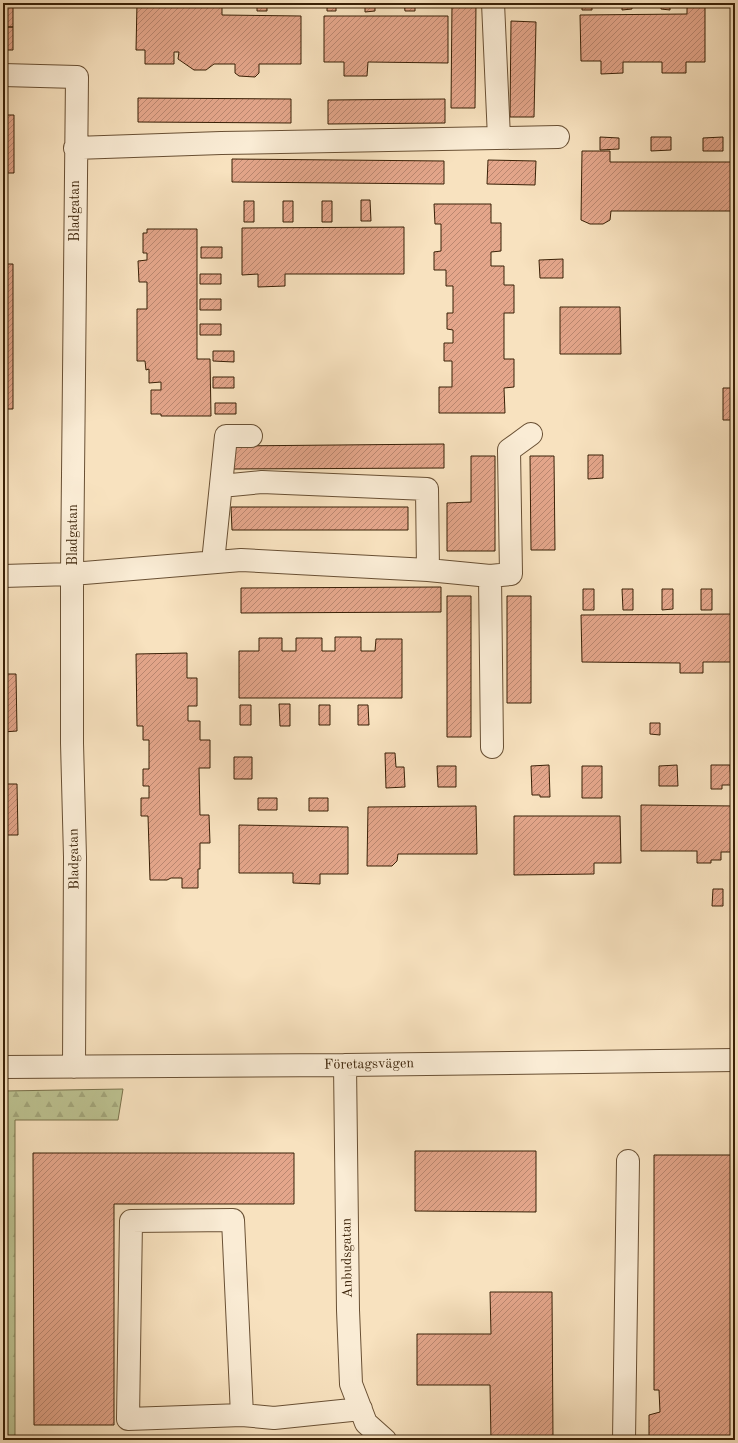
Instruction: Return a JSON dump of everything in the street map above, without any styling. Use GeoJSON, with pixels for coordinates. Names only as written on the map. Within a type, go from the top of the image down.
{"type":"FeatureCollection","features":[{"type":"Feature","properties":{"kind":"street"},"geometry":{"type":"LineString","coordinates":[[494,3],[499,138]]}},
{"type":"Feature","properties":{"kind":"street","name":"Bladgatan"},"geometry":{"type":"LineString","coordinates":[[3,75],[77,77],[75,148],[72,574],[72,743],[75,889],[74,1067]]}},
{"type":"Feature","properties":{"kind":"street"},"geometry":{"type":"LineString","coordinates":[[75,148],[221,143],[558,137]]}},
{"type":"Feature","properties":{"kind":"street"},"geometry":{"type":"LineString","coordinates":[[3,576],[72,574],[241,560],[428,570],[490,576],[511,574],[509,450],[531,434]]}},
{"type":"Feature","properties":{"kind":"street"},"geometry":{"type":"LineString","coordinates":[[213,562],[226,436],[251,436]]}},
{"type":"Feature","properties":{"kind":"street"},"geometry":{"type":"LineString","coordinates":[[221,486],[262,482],[427,489],[428,570]]}},
{"type":"Feature","properties":{"kind":"street"},"geometry":{"type":"LineString","coordinates":[[490,576],[492,747]]}},
{"type":"Feature","properties":{"kind":"street","name":"Företagsvägen"},"geometry":{"type":"LineString","coordinates":[[3,1066],[74,1067],[345,1065],[735,1060]]}},
{"type":"Feature","properties":{"kind":"street","name":"Anbudsgatan"},"geometry":{"type":"LineString","coordinates":[[345,1065],[351,1384],[366,1423],[385,1440]]}},
{"type":"Feature","properties":{"kind":"street"},"geometry":{"type":"LineString","coordinates":[[624,1440],[628,1161]]}},
{"type":"Feature","properties":{"kind":"street"},"geometry":{"type":"LineString","coordinates":[[242,1415],[233,1220],[130,1220],[128,1419],[242,1415],[274,1418],[361,1409]]}},
{"type":"Feature","properties":{"kind":"green space"},"geometry":{"type":"Polygon","coordinates":[[[123,1089],[118,1120],[15,1120],[15,1440],[3,1440],[3,1091],[123,1089]]]}},
{"type":"Feature","properties":{"kind":"building"},"geometry":{"type":"Polygon","coordinates":[[[3,3],[13,3],[13,27],[3,27],[3,3]]]}},
{"type":"Feature","properties":{"kind":"building"},"geometry":{"type":"Polygon","coordinates":[[[137,3],[228,3],[222,4],[222,15],[301,16],[301,64],[259,64],[259,73],[255,77],[239,76],[235,73],[235,64],[214,64],[206,70],[194,70],[178,59],[179,52],[174,52],[174,64],[145,64],[145,50],[136,50],[137,3]]]}},
{"type":"Feature","properties":{"kind":"building"},"geometry":{"type":"Polygon","coordinates":[[[257,3],[267,3],[267,11],[257,11],[257,3]]]}},
{"type":"Feature","properties":{"kind":"building"},"geometry":{"type":"Polygon","coordinates":[[[327,3],[336,3],[336,11],[327,11],[327,3]]]}},
{"type":"Feature","properties":{"kind":"building"},"geometry":{"type":"Polygon","coordinates":[[[365,3],[375,3],[375,11],[365,12],[365,3]]]}},
{"type":"Feature","properties":{"kind":"building"},"geometry":{"type":"Polygon","coordinates":[[[404,3],[415,3],[415,11],[405,11],[404,3]]]}},
{"type":"Feature","properties":{"kind":"building"},"geometry":{"type":"Polygon","coordinates":[[[452,3],[476,3],[475,108],[451,108],[452,3]]]}},
{"type":"Feature","properties":{"kind":"building"},"geometry":{"type":"Polygon","coordinates":[[[582,3],[592,3],[592,10],[582,10],[582,3]]]}},
{"type":"Feature","properties":{"kind":"building"},"geometry":{"type":"Polygon","coordinates":[[[622,3],[632,3],[632,9],[622,10],[622,3]]]}},
{"type":"Feature","properties":{"kind":"building"},"geometry":{"type":"Polygon","coordinates":[[[661,3],[670,3],[670,10],[661,9],[661,3]]]}},
{"type":"Feature","properties":{"kind":"building"},"geometry":{"type":"Polygon","coordinates":[[[687,6],[705,6],[705,62],[686,62],[686,73],[662,73],[662,62],[623,62],[623,73],[601,74],[601,61],[581,61],[580,15],[687,14],[687,6]]]}},
{"type":"Feature","properties":{"kind":"building"},"geometry":{"type":"Polygon","coordinates":[[[324,16],[448,16],[448,63],[368,62],[367,76],[344,76],[344,62],[324,62],[324,16]]]}},
{"type":"Feature","properties":{"kind":"building"},"geometry":{"type":"Polygon","coordinates":[[[511,21],[536,22],[534,117],[510,117],[511,21]]]}},
{"type":"Feature","properties":{"kind":"building"},"geometry":{"type":"Polygon","coordinates":[[[3,27],[13,27],[13,50],[3,50],[3,27]]]}},
{"type":"Feature","properties":{"kind":"building"},"geometry":{"type":"Polygon","coordinates":[[[138,98],[291,99],[291,123],[138,122],[138,98]]]}},
{"type":"Feature","properties":{"kind":"building"},"geometry":{"type":"Polygon","coordinates":[[[445,99],[445,123],[328,124],[328,100],[445,99]]]}},
{"type":"Feature","properties":{"kind":"building"},"geometry":{"type":"Polygon","coordinates":[[[3,115],[14,115],[14,173],[3,173],[3,115]]]}},
{"type":"Feature","properties":{"kind":"building"},"geometry":{"type":"Polygon","coordinates":[[[600,137],[619,138],[619,149],[600,150],[600,137]]]}},
{"type":"Feature","properties":{"kind":"building"},"geometry":{"type":"Polygon","coordinates":[[[651,137],[671,137],[671,150],[651,151],[651,137]]]}},
{"type":"Feature","properties":{"kind":"building"},"geometry":{"type":"Polygon","coordinates":[[[723,137],[723,151],[703,151],[703,138],[723,137]]]}},
{"type":"Feature","properties":{"kind":"building"},"geometry":{"type":"Polygon","coordinates":[[[582,151],[610,151],[610,162],[735,162],[735,211],[611,211],[610,220],[603,224],[590,224],[581,220],[582,151]]]}},
{"type":"Feature","properties":{"kind":"building"},"geometry":{"type":"Polygon","coordinates":[[[232,159],[444,161],[444,184],[232,182],[232,159]]]}},
{"type":"Feature","properties":{"kind":"building"},"geometry":{"type":"Polygon","coordinates":[[[488,160],[536,161],[535,185],[487,184],[488,160]]]}},
{"type":"Feature","properties":{"kind":"building"},"geometry":{"type":"Polygon","coordinates":[[[361,200],[370,200],[371,221],[361,221],[361,200]]]}},
{"type":"Feature","properties":{"kind":"building"},"geometry":{"type":"Polygon","coordinates":[[[244,201],[254,201],[254,222],[244,222],[244,201]]]}},
{"type":"Feature","properties":{"kind":"building"},"geometry":{"type":"Polygon","coordinates":[[[283,201],[293,201],[293,222],[283,222],[283,201]]]}},
{"type":"Feature","properties":{"kind":"building"},"geometry":{"type":"Polygon","coordinates":[[[322,201],[332,201],[332,222],[322,222],[322,201]]]}},
{"type":"Feature","properties":{"kind":"building"},"geometry":{"type":"Polygon","coordinates":[[[434,204],[491,204],[491,223],[501,223],[501,251],[491,252],[491,266],[504,266],[504,285],[514,285],[514,313],[504,313],[504,359],[514,359],[514,387],[504,388],[505,413],[439,413],[439,387],[452,387],[452,361],[444,361],[444,343],[453,343],[453,330],[447,329],[447,313],[453,313],[453,286],[446,286],[446,270],[434,270],[434,252],[441,251],[441,224],[435,224],[434,204]]]}},
{"type":"Feature","properties":{"kind":"building"},"geometry":{"type":"Polygon","coordinates":[[[404,227],[404,274],[285,274],[285,286],[258,287],[258,274],[242,275],[242,228],[404,227]]]}},
{"type":"Feature","properties":{"kind":"building"},"geometry":{"type":"Polygon","coordinates":[[[147,229],[197,229],[197,359],[210,359],[211,416],[161,416],[161,414],[151,414],[151,390],[161,390],[161,382],[149,383],[149,369],[146,370],[145,361],[137,361],[137,309],[147,309],[147,282],[139,282],[138,261],[147,260],[147,253],[143,253],[143,233],[147,233],[147,229]]]}},
{"type":"Feature","properties":{"kind":"building"},"geometry":{"type":"Polygon","coordinates":[[[201,247],[222,247],[222,258],[201,258],[201,247]]]}},
{"type":"Feature","properties":{"kind":"building"},"geometry":{"type":"Polygon","coordinates":[[[563,259],[563,278],[540,278],[539,260],[563,259]]]}},
{"type":"Feature","properties":{"kind":"building"},"geometry":{"type":"Polygon","coordinates":[[[3,264],[13,264],[13,409],[7,409],[7,420],[3,420],[3,264]]]}},
{"type":"Feature","properties":{"kind":"building"},"geometry":{"type":"Polygon","coordinates":[[[200,274],[221,274],[221,284],[200,284],[200,274]]]}},
{"type":"Feature","properties":{"kind":"building"},"geometry":{"type":"Polygon","coordinates":[[[200,299],[221,299],[221,310],[200,310],[200,299]]]}},
{"type":"Feature","properties":{"kind":"building"},"geometry":{"type":"Polygon","coordinates":[[[560,307],[620,307],[621,354],[560,354],[560,307]]]}},
{"type":"Feature","properties":{"kind":"building"},"geometry":{"type":"Polygon","coordinates":[[[200,324],[221,324],[221,335],[200,335],[200,324]]]}},
{"type":"Feature","properties":{"kind":"building"},"geometry":{"type":"Polygon","coordinates":[[[213,351],[234,351],[234,362],[213,361],[213,351]]]}},
{"type":"Feature","properties":{"kind":"building"},"geometry":{"type":"Polygon","coordinates":[[[213,377],[234,377],[234,388],[213,388],[213,377]]]}},
{"type":"Feature","properties":{"kind":"building"},"geometry":{"type":"Polygon","coordinates":[[[723,388],[735,388],[735,420],[723,420],[723,388]]]}},
{"type":"Feature","properties":{"kind":"building"},"geometry":{"type":"Polygon","coordinates":[[[215,403],[236,403],[236,414],[215,414],[215,403]]]}},
{"type":"Feature","properties":{"kind":"building"},"geometry":{"type":"Polygon","coordinates":[[[444,444],[444,468],[232,469],[232,446],[444,444]]]}},
{"type":"Feature","properties":{"kind":"building"},"geometry":{"type":"Polygon","coordinates":[[[588,455],[603,455],[603,478],[588,479],[588,455]]]}},
{"type":"Feature","properties":{"kind":"building"},"geometry":{"type":"Polygon","coordinates":[[[471,456],[495,456],[495,551],[447,551],[447,503],[471,502],[471,456]]]}},
{"type":"Feature","properties":{"kind":"building"},"geometry":{"type":"Polygon","coordinates":[[[530,456],[554,456],[555,550],[531,550],[530,456]]]}},
{"type":"Feature","properties":{"kind":"building"},"geometry":{"type":"Polygon","coordinates":[[[231,507],[408,507],[408,530],[232,530],[231,507]]]}},
{"type":"Feature","properties":{"kind":"building"},"geometry":{"type":"Polygon","coordinates":[[[441,587],[441,612],[241,613],[241,588],[441,587]]]}},
{"type":"Feature","properties":{"kind":"building"},"geometry":{"type":"Polygon","coordinates":[[[583,589],[594,589],[594,610],[583,610],[583,589]]]}},
{"type":"Feature","properties":{"kind":"building"},"geometry":{"type":"Polygon","coordinates":[[[622,589],[633,589],[633,610],[623,610],[622,589]]]}},
{"type":"Feature","properties":{"kind":"building"},"geometry":{"type":"Polygon","coordinates":[[[662,589],[673,589],[673,609],[662,610],[662,589]]]}},
{"type":"Feature","properties":{"kind":"building"},"geometry":{"type":"Polygon","coordinates":[[[701,589],[712,589],[712,610],[701,610],[701,589]]]}},
{"type":"Feature","properties":{"kind":"building"},"geometry":{"type":"Polygon","coordinates":[[[447,596],[471,596],[471,737],[447,737],[447,596]]]}},
{"type":"Feature","properties":{"kind":"building"},"geometry":{"type":"Polygon","coordinates":[[[507,596],[531,596],[531,703],[507,703],[507,596]]]}},
{"type":"Feature","properties":{"kind":"building"},"geometry":{"type":"Polygon","coordinates":[[[735,614],[735,662],[703,662],[703,673],[680,673],[680,663],[582,662],[581,615],[735,614]]]}},
{"type":"Feature","properties":{"kind":"building"},"geometry":{"type":"Polygon","coordinates":[[[335,637],[361,637],[361,651],[375,651],[376,639],[402,639],[402,698],[239,698],[239,651],[259,651],[259,638],[282,638],[282,651],[296,651],[296,638],[322,638],[322,651],[335,651],[335,637]]]}},
{"type":"Feature","properties":{"kind":"building"},"geometry":{"type":"Polygon","coordinates":[[[187,653],[187,678],[197,678],[197,706],[188,706],[188,721],[200,721],[200,740],[210,740],[210,768],[199,768],[200,815],[209,815],[210,843],[200,843],[198,888],[182,888],[182,878],[150,880],[148,816],[141,816],[141,798],[149,798],[149,786],[143,786],[143,769],[149,769],[149,740],[143,740],[143,726],[137,726],[136,654],[187,653]]]}},
{"type":"Feature","properties":{"kind":"building"},"geometry":{"type":"Polygon","coordinates":[[[3,674],[16,674],[17,731],[3,732],[3,674]]]}},
{"type":"Feature","properties":{"kind":"building"},"geometry":{"type":"Polygon","coordinates":[[[279,704],[290,704],[290,726],[280,726],[279,704]]]}},
{"type":"Feature","properties":{"kind":"building"},"geometry":{"type":"Polygon","coordinates":[[[240,705],[251,705],[251,725],[240,725],[240,705]]]}},
{"type":"Feature","properties":{"kind":"building"},"geometry":{"type":"Polygon","coordinates":[[[319,705],[330,705],[330,725],[319,725],[319,705]]]}},
{"type":"Feature","properties":{"kind":"building"},"geometry":{"type":"Polygon","coordinates":[[[358,705],[368,705],[369,725],[358,725],[358,705]]]}},
{"type":"Feature","properties":{"kind":"building"},"geometry":{"type":"Polygon","coordinates":[[[650,723],[660,723],[660,735],[650,734],[650,723]]]}},
{"type":"Feature","properties":{"kind":"building"},"geometry":{"type":"Polygon","coordinates":[[[385,753],[395,753],[396,767],[404,767],[405,787],[386,788],[385,753]]]}},
{"type":"Feature","properties":{"kind":"building"},"geometry":{"type":"Polygon","coordinates":[[[234,757],[252,757],[252,779],[234,779],[234,757]]]}},
{"type":"Feature","properties":{"kind":"building"},"geometry":{"type":"Polygon","coordinates":[[[549,765],[550,797],[532,795],[531,766],[549,765]]]}},
{"type":"Feature","properties":{"kind":"building"},"geometry":{"type":"Polygon","coordinates":[[[677,765],[678,786],[659,786],[659,766],[677,765]]]}},
{"type":"Feature","properties":{"kind":"building"},"geometry":{"type":"Polygon","coordinates":[[[711,765],[730,765],[731,785],[722,785],[722,789],[711,789],[711,765]]]}},
{"type":"Feature","properties":{"kind":"building"},"geometry":{"type":"Polygon","coordinates":[[[437,766],[456,766],[456,787],[438,787],[437,766]]]}},
{"type":"Feature","properties":{"kind":"building"},"geometry":{"type":"Polygon","coordinates":[[[582,766],[602,766],[602,798],[582,798],[582,766]]]}},
{"type":"Feature","properties":{"kind":"building"},"geometry":{"type":"Polygon","coordinates":[[[3,784],[17,784],[18,835],[3,835],[3,784]]]}},
{"type":"Feature","properties":{"kind":"building"},"geometry":{"type":"Polygon","coordinates":[[[258,798],[277,798],[277,810],[258,810],[258,798]]]}},
{"type":"Feature","properties":{"kind":"building"},"geometry":{"type":"Polygon","coordinates":[[[309,798],[328,798],[328,811],[309,811],[309,798]]]}},
{"type":"Feature","properties":{"kind":"building"},"geometry":{"type":"Polygon","coordinates":[[[641,805],[735,806],[735,852],[721,852],[721,860],[711,860],[711,863],[697,863],[697,851],[641,851],[641,805]]]}},
{"type":"Feature","properties":{"kind":"building"},"geometry":{"type":"Polygon","coordinates":[[[476,806],[477,854],[398,854],[397,861],[392,866],[367,866],[368,807],[476,806]]]}},
{"type":"Feature","properties":{"kind":"building"},"geometry":{"type":"Polygon","coordinates":[[[514,816],[620,816],[621,863],[594,863],[594,874],[514,875],[514,816]]]}},
{"type":"Feature","properties":{"kind":"building"},"geometry":{"type":"Polygon","coordinates":[[[239,825],[348,827],[348,874],[320,874],[320,884],[293,883],[293,873],[239,873],[239,825]]]}},
{"type":"Feature","properties":{"kind":"building"},"geometry":{"type":"Polygon","coordinates":[[[713,889],[723,889],[723,906],[712,906],[713,889]]]}},
{"type":"Feature","properties":{"kind":"building"},"geometry":{"type":"Polygon","coordinates":[[[415,1151],[536,1151],[536,1212],[415,1211],[415,1151]]]}},
{"type":"Feature","properties":{"kind":"building"},"geometry":{"type":"Polygon","coordinates":[[[33,1153],[294,1153],[294,1204],[114,1204],[114,1425],[34,1425],[33,1153]]]}},
{"type":"Feature","properties":{"kind":"building"},"geometry":{"type":"Polygon","coordinates":[[[654,1155],[735,1155],[735,1440],[649,1440],[649,1415],[660,1412],[659,1390],[654,1390],[654,1155]]]}},
{"type":"Feature","properties":{"kind":"building"},"geometry":{"type":"Polygon","coordinates":[[[490,1292],[552,1292],[553,1439],[491,1440],[490,1385],[417,1385],[417,1334],[491,1334],[490,1292]]]}}]}
